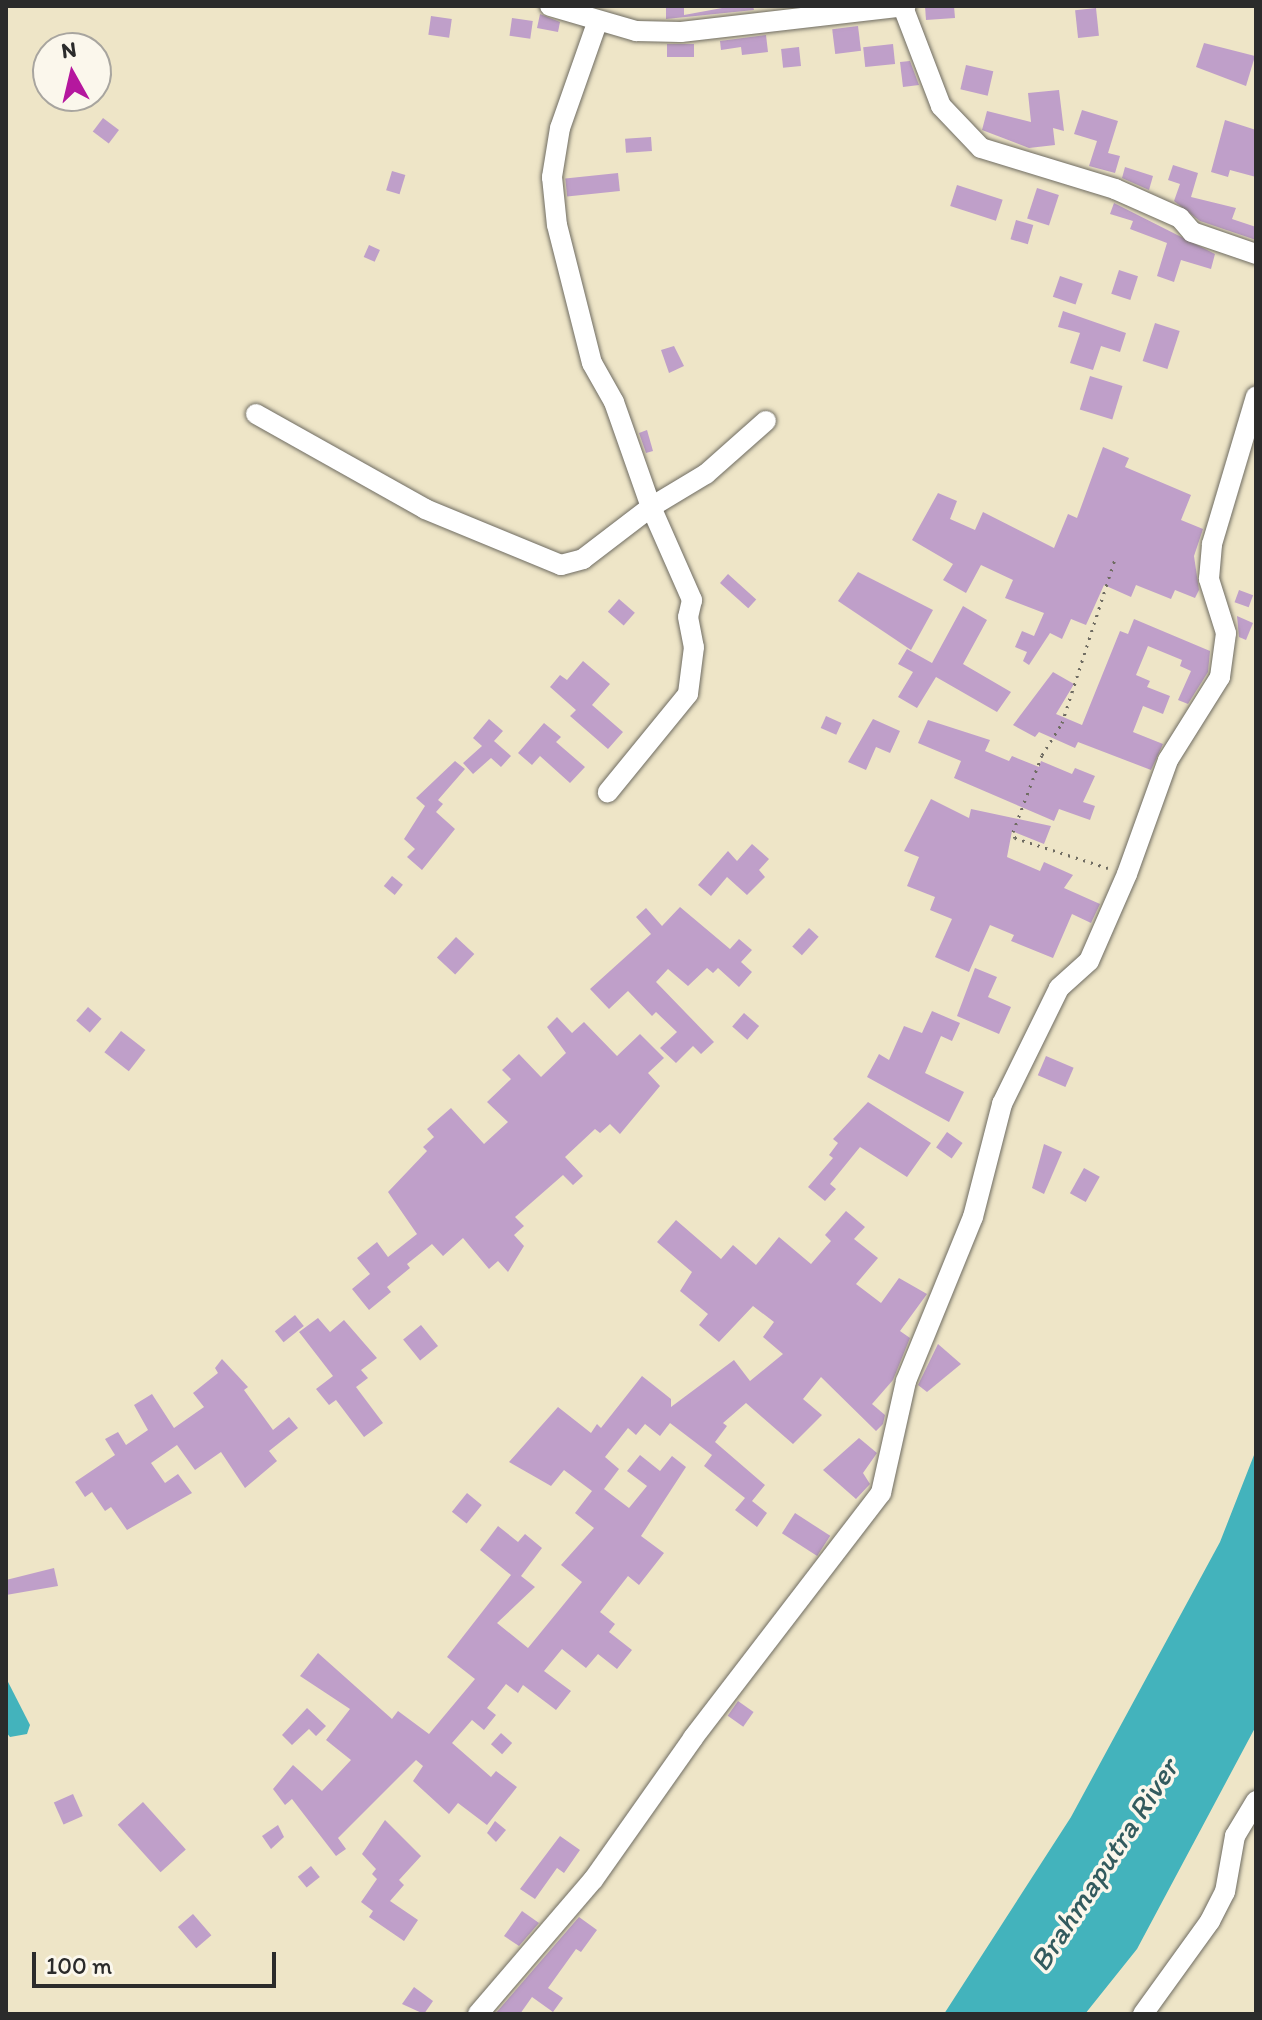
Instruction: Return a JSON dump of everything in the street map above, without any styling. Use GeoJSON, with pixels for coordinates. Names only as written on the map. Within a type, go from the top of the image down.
{"type":"FeatureCollection","features":[{"type":"Feature","properties":{"kind":"street"},"geometry":{"type":"LineString","coordinates":[[550,6],[597,23],[636,31],[744,29],[904,6],[941,106],[981,148],[1115,189],[1180,218],[1192,232],[1256,254]]}},
{"type":"Feature","properties":{"kind":"street"},"geometry":{"type":"LineString","coordinates":[[597,23],[560,128],[552,177],[557,225],[592,363],[614,402],[651,507],[692,600],[690,684],[654,740],[608,792]]}},
{"type":"Feature","properties":{"kind":"street"},"geometry":{"type":"LineString","coordinates":[[478,2014],[593,1880],[693,1738],[881,1493],[906,1381],[973,1217],[1002,1104],[1059,988],[1089,961],[1127,874],[1168,760],[1220,677],[1226,633],[1209,579],[1212,544],[1256,396]]}},
{"type":"Feature","properties":{"kind":"street"},"geometry":{"type":"LineString","coordinates":[[256,414],[425,509],[561,565],[595,551],[651,507],[706,474],[766,421]]}},
{"type":"Feature","properties":{"kind":"street"},"geometry":{"type":"LineString","coordinates":[[1143,2014],[1210,1921],[1225,1892],[1235,1836],[1256,1801]]}},
{"type":"Feature","properties":{"kind":"path"},"geometry":{"type":"LineString","coordinates":[[1115,559],[1062,723],[1042,755],[1013,832],[1015,838],[1127,874]]}},
{"type":"Feature","properties":{"kind":"water","name":"Brahmaputra River"},"geometry":{"type":"Polygon","coordinates":[[[1256,1450],[1256,1726],[1137,1949],[1085,2014],[944,2014],[1071,1817],[1220,1542],[1256,1450]]]}},
{"type":"Feature","properties":{"kind":"water"},"geometry":{"type":"Polygon","coordinates":[[[6,1678],[30,1725],[27,1734],[10,1737],[6,1732],[6,1678]]]}},
{"type":"Feature","properties":{"kind":"building"},"geometry":{"type":"Polygon","coordinates":[[[666,6],[684,6],[684,15],[733,6],[753,6],[754,10],[666,19],[666,6]]]}},
{"type":"Feature","properties":{"kind":"building"},"geometry":{"type":"Polygon","coordinates":[[[925,6],[954,6],[955,18],[926,20],[925,6]]]}},
{"type":"Feature","properties":{"kind":"building"},"geometry":{"type":"Polygon","coordinates":[[[1096,8],[1099,36],[1078,38],[1075,10],[1096,8]]]}},
{"type":"Feature","properties":{"kind":"building"},"geometry":{"type":"Polygon","coordinates":[[[540,14],[560,22],[558,32],[537,28],[540,14]]]}},
{"type":"Feature","properties":{"kind":"building"},"geometry":{"type":"Polygon","coordinates":[[[431,16],[452,19],[449,38],[428,35],[431,16]]]}},
{"type":"Feature","properties":{"kind":"building"},"geometry":{"type":"Polygon","coordinates":[[[512,18],[533,21],[530,39],[509,36],[512,18]]]}},
{"type":"Feature","properties":{"kind":"building"},"geometry":{"type":"Polygon","coordinates":[[[858,26],[861,51],[835,54],[832,29],[858,26]]]}},
{"type":"Feature","properties":{"kind":"building"},"geometry":{"type":"Polygon","coordinates":[[[766,35],[768,52],[742,55],[741,47],[721,50],[720,41],[766,35]]]}},
{"type":"Feature","properties":{"kind":"building"},"geometry":{"type":"Polygon","coordinates":[[[1204,43],[1255,56],[1246,86],[1196,67],[1204,43]]]}},
{"type":"Feature","properties":{"kind":"building"},"geometry":{"type":"Polygon","coordinates":[[[667,44],[694,44],[694,57],[667,57],[667,44]]]}},
{"type":"Feature","properties":{"kind":"building"},"geometry":{"type":"Polygon","coordinates":[[[893,44],[895,64],[865,67],[863,47],[893,44]]]}},
{"type":"Feature","properties":{"kind":"building"},"geometry":{"type":"Polygon","coordinates":[[[799,47],[801,66],[783,68],[781,49],[799,47]]]}},
{"type":"Feature","properties":{"kind":"building"},"geometry":{"type":"Polygon","coordinates":[[[910,61],[919,85],[903,87],[900,62],[910,61]]]}},
{"type":"Feature","properties":{"kind":"building"},"geometry":{"type":"Polygon","coordinates":[[[966,65],[993,71],[988,96],[960,89],[966,65]]]}},
{"type":"Feature","properties":{"kind":"building"},"geometry":{"type":"Polygon","coordinates":[[[1059,90],[1064,131],[1053,128],[1055,145],[1029,148],[982,130],[987,111],[1031,122],[1028,93],[1059,90]]]}},
{"type":"Feature","properties":{"kind":"building"},"geometry":{"type":"Polygon","coordinates":[[[1082,110],[1118,121],[1108,153],[1120,156],[1115,173],[1089,166],[1097,141],[1074,134],[1082,110]]]}},
{"type":"Feature","properties":{"kind":"building"},"geometry":{"type":"Polygon","coordinates":[[[103,118],[119,130],[109,144],[93,132],[103,118]]]}},
{"type":"Feature","properties":{"kind":"building"},"geometry":{"type":"Polygon","coordinates":[[[1225,120],[1256,130],[1256,177],[1230,170],[1228,177],[1211,172],[1225,120]]]}},
{"type":"Feature","properties":{"kind":"building"},"geometry":{"type":"Polygon","coordinates":[[[651,137],[652,151],[626,153],[625,139],[651,137]]]}},
{"type":"Feature","properties":{"kind":"building"},"geometry":{"type":"Polygon","coordinates":[[[1173,165],[1198,173],[1191,197],[1236,208],[1232,219],[1256,227],[1256,240],[1200,221],[1174,201],[1180,184],[1168,180],[1173,165]]]}},
{"type":"Feature","properties":{"kind":"building"},"geometry":{"type":"Polygon","coordinates":[[[1125,167],[1153,176],[1149,190],[1122,178],[1125,167]]]}},
{"type":"Feature","properties":{"kind":"building"},"geometry":{"type":"Polygon","coordinates":[[[392,171],[405,175],[400,194],[386,190],[392,171]]]}},
{"type":"Feature","properties":{"kind":"building"},"geometry":{"type":"Polygon","coordinates":[[[618,173],[620,191],[567,196],[565,179],[618,173]]]}},
{"type":"Feature","properties":{"kind":"building"},"geometry":{"type":"Polygon","coordinates":[[[957,185],[1003,200],[996,221],[950,206],[957,185]]]}},
{"type":"Feature","properties":{"kind":"building"},"geometry":{"type":"Polygon","coordinates":[[[1037,188],[1059,195],[1049,226],[1027,218],[1037,188]]]}},
{"type":"Feature","properties":{"kind":"building"},"geometry":{"type":"Polygon","coordinates":[[[1114,203],[1215,254],[1211,269],[1181,260],[1174,282],[1157,276],[1167,243],[1130,229],[1133,221],[1110,214],[1114,203]]]}},
{"type":"Feature","properties":{"kind":"building"},"geometry":{"type":"Polygon","coordinates":[[[1016,220],[1033,225],[1028,244],[1010,239],[1016,220]]]}},
{"type":"Feature","properties":{"kind":"building"},"geometry":{"type":"Polygon","coordinates":[[[369,245],[380,250],[375,262],[364,257],[369,245]]]}},
{"type":"Feature","properties":{"kind":"building"},"geometry":{"type":"Polygon","coordinates":[[[1119,270],[1138,276],[1130,300],[1111,294],[1119,270]]]}},
{"type":"Feature","properties":{"kind":"building"},"geometry":{"type":"Polygon","coordinates":[[[1060,276],[1083,284],[1076,305],[1053,297],[1060,276]]]}},
{"type":"Feature","properties":{"kind":"building"},"geometry":{"type":"Polygon","coordinates":[[[1063,311],[1126,333],[1120,352],[1101,346],[1093,370],[1070,363],[1080,333],[1058,327],[1063,311]]]}},
{"type":"Feature","properties":{"kind":"building"},"geometry":{"type":"Polygon","coordinates":[[[1155,323],[1180,331],[1167,369],[1143,361],[1155,323]]]}},
{"type":"Feature","properties":{"kind":"building"},"geometry":{"type":"Polygon","coordinates":[[[674,346],[684,366],[669,373],[661,350],[674,346]]]}},
{"type":"Feature","properties":{"kind":"building"},"geometry":{"type":"Polygon","coordinates":[[[1090,376],[1123,386],[1112,419],[1080,409],[1090,376]]]}},
{"type":"Feature","properties":{"kind":"building"},"geometry":{"type":"Polygon","coordinates":[[[647,430],[653,451],[646,453],[639,433],[647,430]]]}},
{"type":"Feature","properties":{"kind":"building"},"geometry":{"type":"Polygon","coordinates":[[[1103,447],[1129,458],[1125,467],[1191,495],[1181,520],[1203,529],[1194,556],[1199,590],[1195,598],[1175,590],[1171,599],[1136,585],[1131,597],[1104,585],[1086,625],[1071,619],[1062,639],[1050,633],[1029,665],[1023,661],[1027,652],[1015,647],[1022,631],[1034,636],[1044,613],[1005,598],[1013,580],[981,565],[966,593],[943,580],[953,564],[912,540],[938,493],[957,501],[950,519],[975,530],[983,512],[1054,548],[1068,514],[1077,518],[1103,447]]]}},
{"type":"Feature","properties":{"kind":"building"},"geometry":{"type":"Polygon","coordinates":[[[858,572],[933,610],[911,650],[838,601],[858,572]]]}},
{"type":"Feature","properties":{"kind":"building"},"geometry":{"type":"Polygon","coordinates":[[[728,574],[756,599],[748,608],[720,583],[728,574]]]}},
{"type":"Feature","properties":{"kind":"building"},"geometry":{"type":"Polygon","coordinates":[[[1239,590],[1253,595],[1249,607],[1235,602],[1239,590]]]}},
{"type":"Feature","properties":{"kind":"building"},"geometry":{"type":"Polygon","coordinates":[[[619,599],[635,613],[624,626],[608,612],[619,599]]]}},
{"type":"Feature","properties":{"kind":"building"},"geometry":{"type":"Polygon","coordinates":[[[963,606],[987,620],[963,664],[1011,692],[997,712],[936,677],[917,708],[898,697],[913,672],[898,664],[907,649],[932,663],[963,606]]]}},
{"type":"Feature","properties":{"kind":"building"},"geometry":{"type":"Polygon","coordinates":[[[1237,616],[1253,623],[1246,640],[1239,637],[1237,616]]]}},
{"type":"Feature","properties":{"kind":"building"},"geometry":{"type":"Polygon","coordinates":[[[1134,619],[1210,651],[1208,672],[1188,704],[1178,700],[1191,671],[1180,666],[1182,660],[1148,646],[1136,675],[1150,681],[1147,687],[1170,696],[1163,714],[1143,706],[1133,732],[1163,744],[1151,770],[1078,742],[1075,748],[1039,732],[1035,737],[1013,725],[1053,672],[1074,684],[1056,714],[1082,725],[1120,631],[1128,634],[1134,619]]]}},
{"type":"Feature","properties":{"kind":"building"},"geometry":{"type":"Polygon","coordinates":[[[583,661],[610,684],[592,705],[623,732],[608,749],[570,716],[576,710],[550,687],[560,675],[567,680],[583,661]]]}},
{"type":"Feature","properties":{"kind":"building"},"geometry":{"type":"Polygon","coordinates":[[[826,716],[842,723],[836,735],[821,728],[826,716]]]}},
{"type":"Feature","properties":{"kind":"building"},"geometry":{"type":"Polygon","coordinates":[[[489,719],[503,731],[494,741],[511,756],[501,767],[491,758],[473,774],[463,763],[482,746],[473,738],[489,719]]]}},
{"type":"Feature","properties":{"kind":"building"},"geometry":{"type":"Polygon","coordinates":[[[873,719],[900,731],[890,753],[876,747],[866,770],[848,762],[873,719]]]}},
{"type":"Feature","properties":{"kind":"building"},"geometry":{"type":"Polygon","coordinates":[[[928,720],[990,740],[985,751],[1009,761],[1012,756],[1039,767],[1041,761],[1072,774],[1075,768],[1095,776],[1083,802],[1095,806],[1090,820],[1059,809],[1054,821],[954,778],[961,761],[918,743],[928,720]]]}},
{"type":"Feature","properties":{"kind":"building"},"geometry":{"type":"Polygon","coordinates":[[[544,723],[561,737],[556,742],[585,767],[570,783],[540,756],[532,765],[518,753],[544,723]]]}},
{"type":"Feature","properties":{"kind":"building"},"geometry":{"type":"Polygon","coordinates":[[[455,761],[465,769],[438,800],[443,804],[436,812],[455,829],[422,870],[407,857],[415,849],[404,839],[425,806],[416,798],[455,761]]]}},
{"type":"Feature","properties":{"kind":"building"},"geometry":{"type":"Polygon","coordinates":[[[931,799],[969,818],[971,809],[1051,826],[1044,844],[1012,831],[1007,857],[1040,871],[1044,862],[1073,875],[1064,888],[1100,904],[1091,923],[1072,914],[1053,958],[1011,941],[1014,935],[990,925],[969,972],[935,957],[952,919],[930,910],[935,897],[907,886],[919,857],[904,851],[931,799]]]}},
{"type":"Feature","properties":{"kind":"building"},"geometry":{"type":"Polygon","coordinates":[[[752,844],[769,859],[759,870],[765,877],[747,895],[727,877],[711,896],[698,885],[728,851],[737,861],[752,844]]]}},
{"type":"Feature","properties":{"kind":"building"},"geometry":{"type":"Polygon","coordinates":[[[392,876],[403,885],[395,895],[384,886],[392,876]]]}},
{"type":"Feature","properties":{"kind":"building"},"geometry":{"type":"Polygon","coordinates":[[[680,907],[730,949],[739,939],[752,950],[741,962],[752,972],[739,987],[718,968],[713,973],[707,968],[688,986],[668,969],[656,982],[714,1042],[701,1054],[693,1046],[676,1063],[660,1048],[677,1032],[656,1012],[652,1016],[628,991],[609,1009],[590,989],[651,934],[636,917],[646,908],[662,926],[680,907]]]}},
{"type":"Feature","properties":{"kind":"building"},"geometry":{"type":"Polygon","coordinates":[[[809,928],[819,937],[802,955],[792,947],[809,928]]]}},
{"type":"Feature","properties":{"kind":"building"},"geometry":{"type":"Polygon","coordinates":[[[456,937],[474,954],[455,975],[437,957],[456,937]]]}},
{"type":"Feature","properties":{"kind":"building"},"geometry":{"type":"Polygon","coordinates":[[[975,968],[997,977],[988,997],[1011,1007],[999,1034],[957,1016],[975,968]]]}},
{"type":"Feature","properties":{"kind":"building"},"geometry":{"type":"Polygon","coordinates":[[[88,1007],[102,1019],[90,1032],[76,1021],[88,1007]]]}},
{"type":"Feature","properties":{"kind":"building"},"geometry":{"type":"Polygon","coordinates":[[[932,1011],[960,1023],[952,1041],[941,1036],[925,1073],[964,1092],[949,1122],[867,1077],[879,1054],[889,1060],[904,1026],[922,1033],[932,1011]]]}},
{"type":"Feature","properties":{"kind":"building"},"geometry":{"type":"Polygon","coordinates":[[[744,1013],[759,1026],[747,1040],[732,1027],[744,1013]]]}},
{"type":"Feature","properties":{"kind":"building"},"geometry":{"type":"Polygon","coordinates":[[[557,1017],[572,1033],[584,1022],[617,1056],[640,1034],[664,1058],[648,1073],[660,1086],[620,1134],[610,1124],[600,1133],[595,1129],[565,1157],[583,1176],[573,1185],[563,1175],[515,1217],[524,1226],[514,1235],[524,1246],[508,1272],[498,1261],[489,1269],[463,1238],[443,1256],[432,1244],[407,1264],[410,1268],[387,1287],[391,1292],[369,1310],[352,1289],[370,1274],[357,1258],[377,1242],[388,1257],[417,1234],[388,1192],[427,1151],[423,1147],[434,1137],[427,1129],[451,1108],[484,1144],[508,1122],[487,1102],[511,1079],[502,1070],[519,1054],[541,1077],[566,1053],[547,1027],[557,1017]]]}},
{"type":"Feature","properties":{"kind":"building"},"geometry":{"type":"Polygon","coordinates":[[[121,1031],[145,1050],[129,1071],[104,1052],[121,1031]]]}},
{"type":"Feature","properties":{"kind":"building"},"geometry":{"type":"Polygon","coordinates":[[[1046,1056],[1074,1068],[1065,1087],[1038,1075],[1046,1056]]]}},
{"type":"Feature","properties":{"kind":"building"},"geometry":{"type":"Polygon","coordinates":[[[868,1102],[931,1143],[907,1177],[860,1147],[830,1184],[836,1189],[825,1201],[808,1187],[833,1158],[829,1155],[838,1143],[833,1139],[868,1102]]]}},
{"type":"Feature","properties":{"kind":"building"},"geometry":{"type":"Polygon","coordinates":[[[947,1132],[963,1143],[952,1158],[936,1148],[947,1132]]]}},
{"type":"Feature","properties":{"kind":"building"},"geometry":{"type":"Polygon","coordinates":[[[1044,1144],[1062,1152],[1044,1194],[1032,1188],[1044,1144]]]}},
{"type":"Feature","properties":{"kind":"building"},"geometry":{"type":"Polygon","coordinates":[[[1084,1168],[1100,1177],[1086,1202],[1070,1193],[1084,1168]]]}},
{"type":"Feature","properties":{"kind":"building"},"geometry":{"type":"Polygon","coordinates":[[[846,1211],[865,1227],[854,1239],[878,1258],[856,1284],[881,1303],[899,1278],[927,1294],[900,1331],[910,1338],[893,1380],[872,1404],[885,1415],[883,1424],[876,1431],[821,1377],[803,1399],[822,1415],[793,1444],[746,1403],[723,1423],[727,1426],[715,1442],[765,1485],[752,1501],[767,1513],[757,1527],[735,1510],[745,1498],[704,1466],[712,1455],[670,1423],[660,1436],[645,1424],[636,1435],[628,1428],[605,1457],[619,1469],[604,1489],[629,1508],[647,1486],[627,1471],[640,1455],[660,1471],[672,1456],[686,1467],[641,1536],[664,1553],[639,1585],[628,1576],[600,1612],[615,1624],[609,1632],[632,1650],[617,1669],[598,1654],[586,1668],[562,1649],[544,1671],[571,1691],[556,1710],[523,1685],[518,1693],[506,1684],[487,1708],[496,1715],[484,1730],[472,1720],[452,1743],[491,1777],[496,1771],[517,1787],[487,1825],[458,1803],[449,1814],[413,1781],[423,1766],[416,1760],[338,1838],[346,1849],[336,1856],[292,1799],[285,1805],[273,1789],[293,1765],[322,1791],[351,1760],[326,1740],[350,1709],[300,1676],[318,1653],[392,1719],[398,1711],[429,1734],[475,1679],[447,1657],[511,1575],[480,1550],[498,1526],[518,1542],[525,1534],[542,1548],[521,1576],[535,1587],[497,1623],[528,1648],[582,1582],[561,1565],[594,1528],[575,1513],[592,1491],[564,1470],[551,1486],[509,1462],[558,1407],[591,1433],[597,1424],[601,1428],[642,1376],[671,1399],[671,1407],[734,1360],[750,1381],[783,1354],[763,1337],[774,1322],[753,1306],[719,1342],[699,1325],[708,1314],[680,1291],[692,1272],[657,1242],[676,1220],[721,1259],[733,1245],[756,1265],[779,1237],[811,1264],[831,1241],[825,1235],[846,1211]]]}},
{"type":"Feature","properties":{"kind":"building"},"geometry":{"type":"Polygon","coordinates":[[[295,1315],[304,1326],[284,1342],[275,1331],[295,1315]]]}},
{"type":"Feature","properties":{"kind":"building"},"geometry":{"type":"Polygon","coordinates":[[[318,1318],[330,1332],[344,1320],[377,1358],[361,1370],[368,1378],[356,1387],[383,1423],[364,1437],[336,1400],[329,1405],[316,1389],[333,1376],[299,1332],[318,1318]]]}},
{"type":"Feature","properties":{"kind":"building"},"geometry":{"type":"Polygon","coordinates":[[[421,1325],[438,1346],[420,1360],[403,1339],[421,1325]]]}},
{"type":"Feature","properties":{"kind":"building"},"geometry":{"type":"Polygon","coordinates":[[[938,1344],[961,1364],[927,1392],[918,1385],[938,1344]]]}},
{"type":"Feature","properties":{"kind":"building"},"geometry":{"type":"Polygon","coordinates":[[[222,1359],[248,1387],[244,1390],[273,1430],[289,1417],[298,1428],[269,1451],[277,1461],[245,1488],[221,1452],[195,1470],[177,1445],[151,1463],[165,1483],[178,1474],[192,1493],[127,1530],[111,1507],[105,1511],[92,1492],[85,1497],[75,1482],[115,1455],[105,1439],[118,1432],[126,1445],[148,1430],[134,1405],[152,1394],[174,1428],[204,1407],[193,1393],[218,1373],[215,1368],[222,1359]]]}},
{"type":"Feature","properties":{"kind":"building"},"geometry":{"type":"Polygon","coordinates":[[[859,1438],[877,1453],[863,1473],[870,1484],[856,1499],[823,1470],[859,1438]]]}},
{"type":"Feature","properties":{"kind":"building"},"geometry":{"type":"Polygon","coordinates":[[[467,1493],[482,1505],[467,1524],[452,1512],[467,1493]]]}},
{"type":"Feature","properties":{"kind":"building"},"geometry":{"type":"Polygon","coordinates":[[[795,1513],[830,1536],[817,1556],[782,1533],[795,1513]]]}},
{"type":"Feature","properties":{"kind":"building"},"geometry":{"type":"Polygon","coordinates":[[[54,1568],[58,1586],[6,1595],[6,1580],[54,1568]]]}},
{"type":"Feature","properties":{"kind":"building"},"geometry":{"type":"Polygon","coordinates":[[[738,1701],[754,1712],[743,1727],[728,1716],[738,1701]]]}},
{"type":"Feature","properties":{"kind":"building"},"geometry":{"type":"Polygon","coordinates":[[[307,1708],[326,1726],[316,1736],[309,1729],[292,1745],[282,1735],[307,1708]]]}},
{"type":"Feature","properties":{"kind":"building"},"geometry":{"type":"Polygon","coordinates":[[[501,1733],[512,1743],[502,1754],[491,1744],[501,1733]]]}},
{"type":"Feature","properties":{"kind":"building"},"geometry":{"type":"Polygon","coordinates":[[[73,1794],[83,1816],[64,1824],[54,1803],[73,1794]]]}},
{"type":"Feature","properties":{"kind":"building"},"geometry":{"type":"Polygon","coordinates":[[[143,1802],[186,1850],[161,1872],[118,1825],[143,1802]]]}},
{"type":"Feature","properties":{"kind":"building"},"geometry":{"type":"Polygon","coordinates":[[[385,1820],[421,1856],[399,1880],[404,1885],[390,1901],[418,1920],[404,1941],[369,1917],[373,1911],[361,1902],[377,1879],[372,1874],[376,1869],[362,1854],[385,1820]]]}},
{"type":"Feature","properties":{"kind":"building"},"geometry":{"type":"Polygon","coordinates":[[[495,1821],[506,1830],[496,1842],[487,1833],[495,1821]]]}},
{"type":"Feature","properties":{"kind":"building"},"geometry":{"type":"Polygon","coordinates":[[[278,1825],[284,1837],[271,1849],[262,1836],[278,1825]]]}},
{"type":"Feature","properties":{"kind":"building"},"geometry":{"type":"Polygon","coordinates":[[[560,1836],[580,1850],[564,1873],[557,1868],[535,1899],[520,1889],[560,1836]]]}},
{"type":"Feature","properties":{"kind":"building"},"geometry":{"type":"Polygon","coordinates":[[[311,1866],[320,1877],[307,1888],[298,1877],[311,1866]]]}},
{"type":"Feature","properties":{"kind":"building"},"geometry":{"type":"Polygon","coordinates":[[[522,1911],[539,1923],[519,1946],[504,1936],[522,1911]]]}},
{"type":"Feature","properties":{"kind":"building"},"geometry":{"type":"Polygon","coordinates":[[[193,1914],[211,1935],[196,1948],[178,1927],[193,1914]]]}},
{"type":"Feature","properties":{"kind":"building"},"geometry":{"type":"Polygon","coordinates":[[[579,1917],[597,1930],[581,1952],[576,1949],[548,1988],[563,1998],[553,2012],[532,1997],[520,2014],[495,2014],[579,1917]]]}},
{"type":"Feature","properties":{"kind":"building"},"geometry":{"type":"Polygon","coordinates":[[[414,1987],[433,2001],[424,2014],[402,2004],[414,1987]]]}}]}
